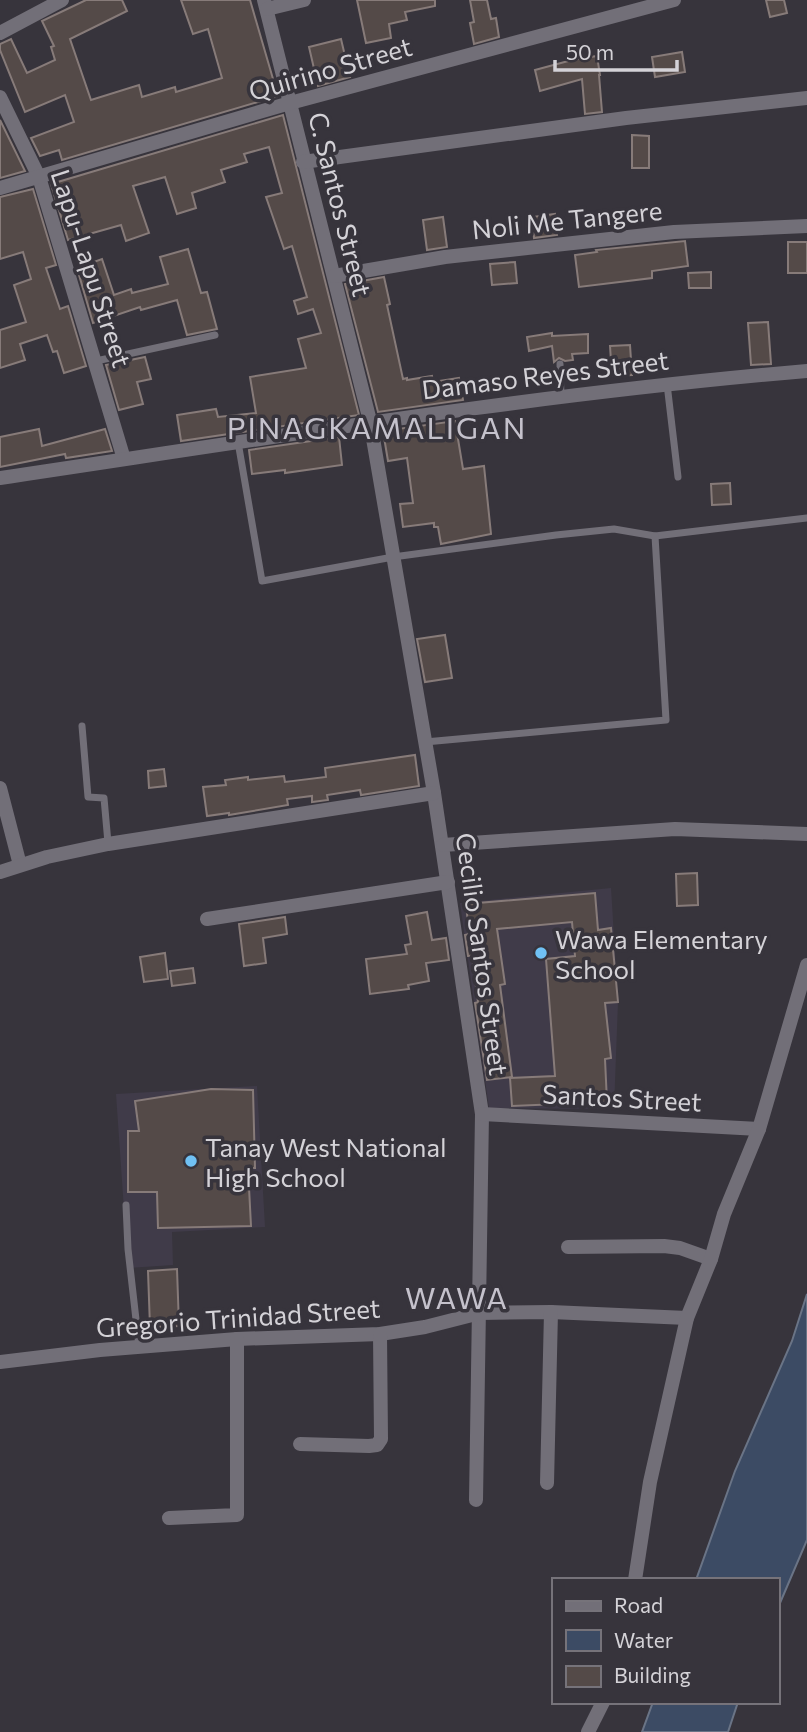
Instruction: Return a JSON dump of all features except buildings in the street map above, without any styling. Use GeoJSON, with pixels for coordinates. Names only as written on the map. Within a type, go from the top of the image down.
{"type":"FeatureCollection","features":[{"type":"Feature","properties":{"kind":"street"},"geometry":{"type":"LineString","coordinates":[[0,33],[62,0]]}},
{"type":"Feature","properties":{"kind":"street"},"geometry":{"type":"LineString","coordinates":[[265,5],[304,0]]}},
{"type":"Feature","properties":{"kind":"street","name":"Quirino Street"},"geometry":{"type":"LineString","coordinates":[[0,188],[290,103],[674,0]]}},
{"type":"Feature","properties":{"kind":"street","name":"C. Santos Street"},"geometry":{"type":"LineString","coordinates":[[265,5],[370,421]]}},
{"type":"Feature","properties":{"kind":"street","name":"Lapu-Lapu Street"},"geometry":{"type":"LineString","coordinates":[[0,97],[39,177],[124,459]]}},
{"type":"Feature","properties":{"kind":"street"},"geometry":{"type":"LineString","coordinates":[[303,162],[626,118],[807,98]]}},
{"type":"Feature","properties":{"kind":"street","name":"Noli Me Tangere"},"geometry":{"type":"LineString","coordinates":[[334,276],[445,257],[660,233],[807,226]]}},
{"type":"Feature","properties":{"kind":"street","name":"Damaso Reyes Street"},"geometry":{"type":"LineString","coordinates":[[0,478],[370,421],[667,383],[807,371]]}},
{"type":"Feature","properties":{"kind":"street","name":"Cecilio Santos Street"},"geometry":{"type":"LineString","coordinates":[[370,421],[443,845],[482,1114],[476,1500]]}},
{"type":"Feature","properties":{"kind":"street"},"geometry":{"type":"LineString","coordinates":[[0,788],[20,865]]}},
{"type":"Feature","properties":{"kind":"street"},"geometry":{"type":"LineString","coordinates":[[0,872],[108,844],[434,793]]}},
{"type":"Feature","properties":{"kind":"street"},"geometry":{"type":"LineString","coordinates":[[443,845],[675,829],[807,834]]}},
{"type":"Feature","properties":{"kind":"street"},"geometry":{"type":"LineString","coordinates":[[207,919],[448,881]]}},
{"type":"Feature","properties":{"kind":"street"},"geometry":{"type":"LineString","coordinates":[[635,1578],[650,1482],[687,1318],[724,1214],[759,1129],[807,965]]}},
{"type":"Feature","properties":{"kind":"street","name":"Santos Street"},"geometry":{"type":"LineString","coordinates":[[482,1114],[759,1129]]}},
{"type":"Feature","properties":{"kind":"street"},"geometry":{"type":"LineString","coordinates":[[568,1247],[664,1246],[680,1248],[710,1259]]}},
{"type":"Feature","properties":{"kind":"street"},"geometry":{"type":"LineString","coordinates":[[547,1483],[551,1312]]}},
{"type":"Feature","properties":{"kind":"street","name":"Gregorio Trinidad Street"},"geometry":{"type":"LineString","coordinates":[[0,1362],[237,1339],[380,1334],[425,1327],[480,1313],[551,1312],[687,1318]]}},
{"type":"Feature","properties":{"kind":"street"},"geometry":{"type":"LineString","coordinates":[[300,1444],[377,1445],[381,1439],[380,1334]]}},
{"type":"Feature","properties":{"kind":"street"},"geometry":{"type":"LineString","coordinates":[[169,1518],[237,1515],[237,1339]]}},
{"type":"Feature","properties":{"kind":"street"},"geometry":{"type":"LineString","coordinates":[[588,1732],[602,1704]]}},
{"type":"Feature","properties":{"kind":"lane"},"geometry":{"type":"LineString","coordinates":[[96,361],[215,335]]}},
{"type":"Feature","properties":{"kind":"lane"},"geometry":{"type":"LineString","coordinates":[[560,364],[561,396]]}},
{"type":"Feature","properties":{"kind":"lane"},"geometry":{"type":"LineString","coordinates":[[667,383],[678,477]]}},
{"type":"Feature","properties":{"kind":"lane"},"geometry":{"type":"LineString","coordinates":[[238,442],[262,581],[393,557],[556,534],[614,529],[654,536],[807,518]]}},
{"type":"Feature","properties":{"kind":"lane"},"geometry":{"type":"LineString","coordinates":[[424,742],[666,720],[654,536]]}},
{"type":"Feature","properties":{"kind":"lane"},"geometry":{"type":"LineString","coordinates":[[82,726],[88,797],[104,798],[108,844]]}},
{"type":"Feature","properties":{"kind":"lane"},"geometry":{"type":"LineString","coordinates":[[126,1205],[139,1347]]}},
{"type":"Feature","properties":{"kind":"shaded area","name":"Wawa Elementary School"},"geometry":{"type":"Polygon","coordinates":[[[611,888],[618,1002],[614,1109],[489,1108],[460,903],[611,888]]]}},
{"type":"Feature","properties":{"kind":"shaded area","name":"Tanay West National High School"},"geometry":{"type":"Polygon","coordinates":[[[257,1086],[265,1227],[172,1232],[173,1265],[128,1268],[116,1094],[257,1086]]]}},
{"type":"Feature","properties":{"kind":"water"},"geometry":{"type":"Polygon","coordinates":[[[807,1294],[807,1540],[779,1605],[779,1578],[697,1578],[735,1471],[792,1341],[807,1294]]]}},
{"type":"Feature","properties":{"kind":"water"},"geometry":{"type":"Polygon","coordinates":[[[652,1704],[737,1704],[728,1732],[642,1732],[652,1704]]]}},
{"type":"Feature","properties":{"kind":"place","name":"Wawa Elementary School"},"geometry":{"type":"Point","coordinates":[541,953]}},
{"type":"Feature","properties":{"kind":"place","name":"Tanay West National High School"},"geometry":{"type":"Point","coordinates":[191,1161]}},
{"type":"Feature","properties":{"kind":"district","name":"PINAGKAMALIGAN"},"geometry":{"type":"Point","coordinates":[377,426]}},
{"type":"Feature","properties":{"kind":"district","name":"WAWA"},"geometry":{"type":"Point","coordinates":[457,1296]}}]}
